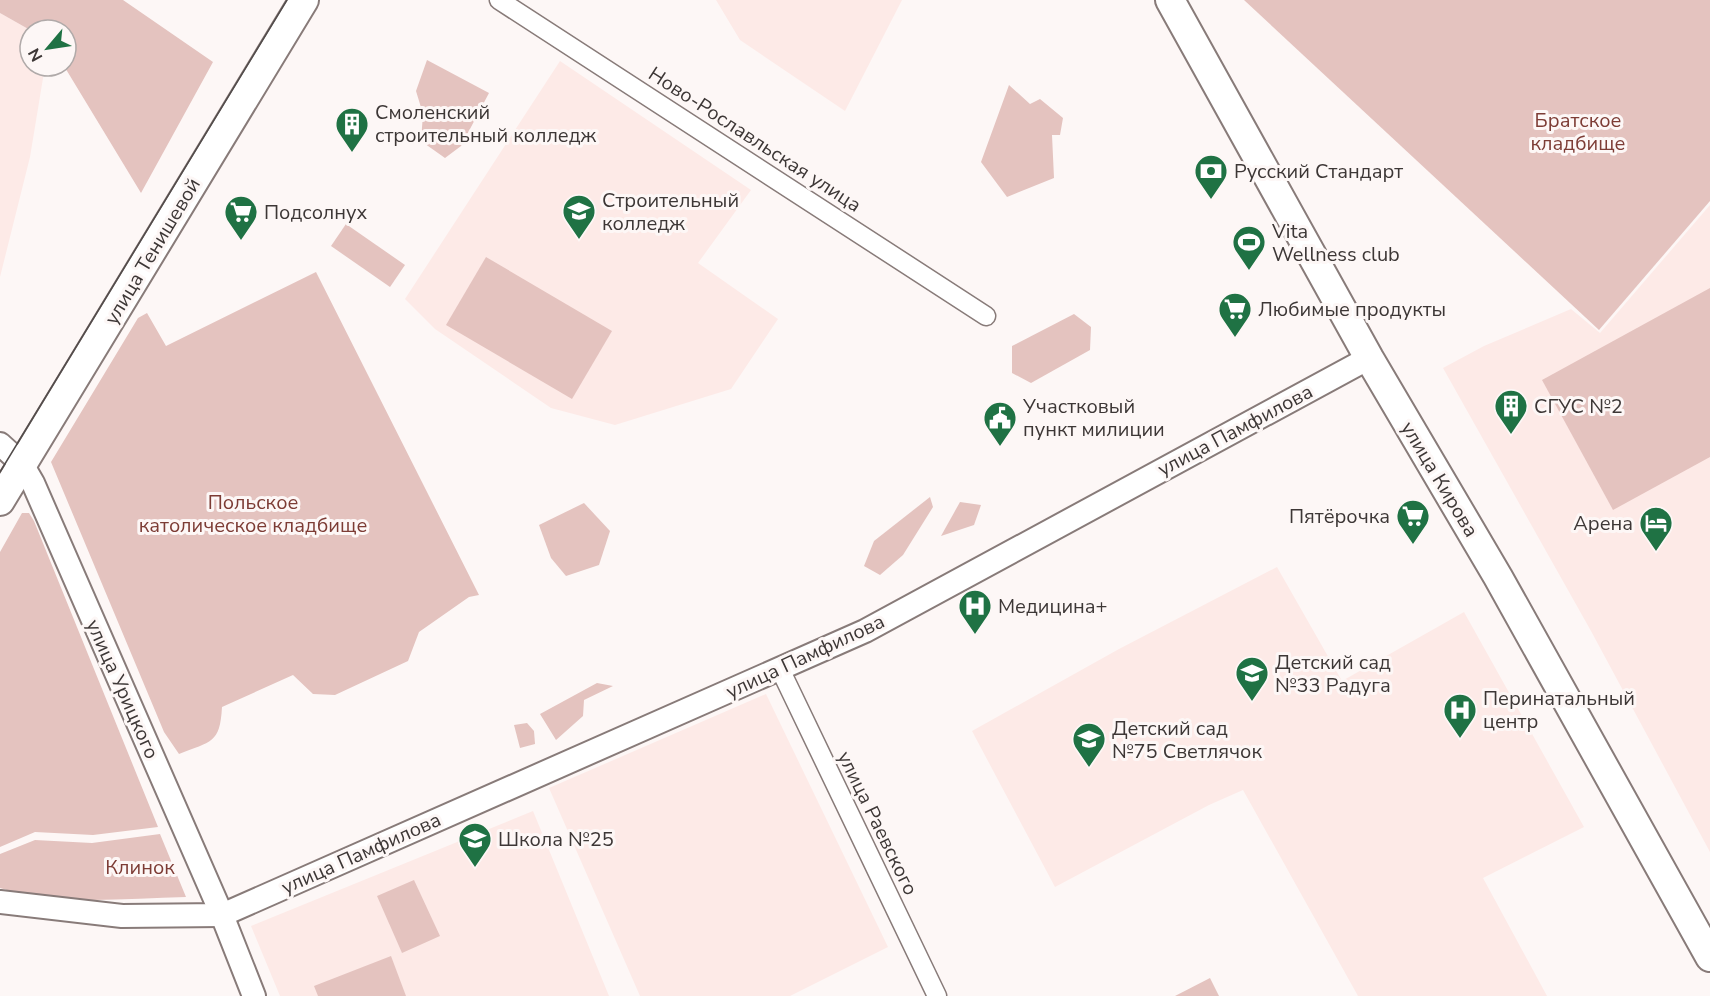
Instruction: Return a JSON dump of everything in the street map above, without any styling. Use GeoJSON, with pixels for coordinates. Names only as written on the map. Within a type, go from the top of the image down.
{"type":"FeatureCollection","features":[{"type":"Feature","properties":{"kind":"main road","name":"улица Тенишевой"},"geometry":{"type":"LineString","coordinates":[[0,501],[11,463],[304,0]]}},
{"type":"Feature","properties":{"kind":"main road","name":"улица Кирова"},"geometry":{"type":"LineString","coordinates":[[1170,0],[1369,358],[1498,577],[1710,957]]}},
{"type":"Feature","properties":{"kind":"street","name":"Ново-Рославльская улица"},"geometry":{"type":"LineString","coordinates":[[499,0],[986,316]]}},
{"type":"Feature","properties":{"kind":"street","name":"улица Памфилова"},"geometry":{"type":"LineString","coordinates":[[222,915],[866,631],[1369,358]]}},
{"type":"Feature","properties":{"kind":"street","name":"улица Урицкого"},"geometry":{"type":"LineString","coordinates":[[0,444],[11,463],[33,483],[222,915],[254,996]]}},
{"type":"Feature","properties":{"kind":"street","name":"улица Раевского"},"geometry":{"type":"LineString","coordinates":[[780,669],[937,996]]}},
{"type":"Feature","properties":{"kind":"street"},"geometry":{"type":"LineString","coordinates":[[0,902],[122,916],[222,915]]}},
{"type":"Feature","properties":{"kind":"shaded area"},"geometry":{"type":"Polygon","coordinates":[[[716,0],[902,0],[845,111],[740,40],[716,0]]]}},
{"type":"Feature","properties":{"kind":"shaded area"},"geometry":{"type":"Polygon","coordinates":[[[0,13],[18,23],[18,78],[43,78],[30,157],[0,277],[0,13]]]}},
{"type":"Feature","properties":{"kind":"shaded area","name":"Строительный колледж"},"geometry":{"type":"Polygon","coordinates":[[[560,61],[751,190],[698,263],[778,319],[731,389],[615,425],[551,408],[435,329],[405,299],[560,61]]]}},
{"type":"Feature","properties":{"kind":"shaded area"},"geometry":{"type":"Polygon","coordinates":[[[1710,205],[1710,852],[1591,631],[1443,368],[1484,346],[1571,309],[1600,333],[1710,205]]]}},
{"type":"Feature","properties":{"kind":"shaded area"},"geometry":{"type":"Polygon","coordinates":[[[1277,567],[1342,681],[1464,612],[1584,827],[1483,878],[1547,996],[1358,996],[1243,790],[1209,805],[1055,887],[972,731],[1119,649],[1277,567]]]}},
{"type":"Feature","properties":{"kind":"shaded area"},"geometry":{"type":"Polygon","coordinates":[[[766,694],[888,947],[790,996],[640,996],[549,788],[766,694]]]}},
{"type":"Feature","properties":{"kind":"shaded area","name":"Школа №25"},"geometry":{"type":"Polygon","coordinates":[[[533,811],[609,996],[280,996],[251,926],[533,811]]]}},
{"type":"Feature","properties":{"kind":"green space"},"geometry":{"type":"Polygon","coordinates":[[[0,0],[123,0],[213,62],[141,193],[71,78],[78,78],[78,18],[18,18],[18,23],[0,13],[0,0]]]}},
{"type":"Feature","properties":{"kind":"green space","name":"Братское кладбище"},"geometry":{"type":"Polygon","coordinates":[[[1244,0],[1710,0],[1710,201],[1599,330],[1244,0]]]}},
{"type":"Feature","properties":{"kind":"green space"},"geometry":{"type":"Polygon","coordinates":[[[427,60],[489,93],[461,146],[445,158],[421,141],[423,114],[416,91],[427,60]]]}},
{"type":"Feature","properties":{"kind":"green space"},"geometry":{"type":"Polygon","coordinates":[[[1009,85],[1030,104],[1040,99],[1063,118],[1060,135],[1052,135],[1054,178],[1007,197],[981,162],[1009,85]]]}},
{"type":"Feature","properties":{"kind":"green space"},"geometry":{"type":"Polygon","coordinates":[[[346,224],[405,265],[390,287],[331,246],[346,224]]]}},
{"type":"Feature","properties":{"kind":"green space"},"geometry":{"type":"Polygon","coordinates":[[[486,257],[612,331],[572,399],[446,325],[486,257]]]}},
{"type":"Feature","properties":{"kind":"green space","name":"Польское католическое кладбище"},"geometry":{"type":"Polygon","coordinates":[[[316,272],[479,595],[469,597],[419,632],[408,661],[335,695],[313,694],[293,675],[222,707],[216,735],[206,743],[179,754],[164,732],[51,462],[138,318],[147,313],[166,346],[316,272]]]}},
{"type":"Feature","properties":{"kind":"green space"},"geometry":{"type":"Polygon","coordinates":[[[1710,288],[1710,457],[1613,510],[1542,380],[1710,288]]]}},
{"type":"Feature","properties":{"kind":"green space"},"geometry":{"type":"Polygon","coordinates":[[[1074,314],[1091,327],[1090,350],[1031,383],[1012,373],[1012,346],[1074,314]]]}},
{"type":"Feature","properties":{"kind":"green space"},"geometry":{"type":"Polygon","coordinates":[[[930,497],[933,507],[903,555],[880,575],[864,566],[874,541],[930,497]]]}},
{"type":"Feature","properties":{"kind":"green space"},"geometry":{"type":"Polygon","coordinates":[[[960,502],[981,505],[974,525],[941,536],[960,502]]]}},
{"type":"Feature","properties":{"kind":"green space"},"geometry":{"type":"Polygon","coordinates":[[[584,503],[610,531],[599,565],[566,576],[551,558],[539,525],[584,503]]]}},
{"type":"Feature","properties":{"kind":"green space"},"geometry":{"type":"Polygon","coordinates":[[[22,513],[29,513],[34,521],[158,827],[93,835],[35,832],[0,847],[0,552],[22,513]]]}},
{"type":"Feature","properties":{"kind":"green space"},"geometry":{"type":"Polygon","coordinates":[[[597,683],[613,686],[584,700],[583,716],[556,740],[540,714],[597,683]]]}},
{"type":"Feature","properties":{"kind":"green space"},"geometry":{"type":"Polygon","coordinates":[[[527,723],[534,731],[535,744],[520,748],[514,725],[527,723]]]}},
{"type":"Feature","properties":{"kind":"green space","name":"Клинок"},"geometry":{"type":"Polygon","coordinates":[[[160,834],[186,897],[116,900],[45,898],[0,888],[0,854],[35,840],[92,843],[160,834]]]}},
{"type":"Feature","properties":{"kind":"green space"},"geometry":{"type":"Polygon","coordinates":[[[414,880],[440,936],[402,953],[377,896],[414,880]]]}},
{"type":"Feature","properties":{"kind":"green space"},"geometry":{"type":"Polygon","coordinates":[[[391,956],[406,996],[318,996],[314,986],[391,956]]]}},
{"type":"Feature","properties":{"kind":"green space"},"geometry":{"type":"Polygon","coordinates":[[[1210,978],[1219,996],[1175,996],[1210,978]]]}},
{"type":"Feature","properties":{"kind":"tram line"},"geometry":{"type":"LineString","coordinates":[[0,472],[287,0]]}},
{"type":"Feature","properties":{"kind":"place","name":"Смоленский строительный колледж"},"geometry":{"type":"Point","coordinates":[352,153]}},
{"type":"Feature","properties":{"kind":"place","name":"Русский Стандарт"},"geometry":{"type":"Point","coordinates":[1211,200]}},
{"type":"Feature","properties":{"kind":"place","name":"Строительный колледж"},"geometry":{"type":"Point","coordinates":[579,240]}},
{"type":"Feature","properties":{"kind":"place","name":"Подсолнух"},"geometry":{"type":"Point","coordinates":[241,241]}},
{"type":"Feature","properties":{"kind":"place","name":"Vita Wellness club"},"geometry":{"type":"Point","coordinates":[1249,271]}},
{"type":"Feature","properties":{"kind":"place","name":"Любимые продукты"},"geometry":{"type":"Point","coordinates":[1235,338]}},
{"type":"Feature","properties":{"kind":"place","name":"СГУС №2"},"geometry":{"type":"Point","coordinates":[1511,435]}},
{"type":"Feature","properties":{"kind":"place","name":"Участковый пункт милиции"},"geometry":{"type":"Point","coordinates":[1000,447]}},
{"type":"Feature","properties":{"kind":"place","name":"Пятёрочка"},"geometry":{"type":"Point","coordinates":[1413,545]}},
{"type":"Feature","properties":{"kind":"place","name":"Арена"},"geometry":{"type":"Point","coordinates":[1656,552]}},
{"type":"Feature","properties":{"kind":"place","name":"Медицина+"},"geometry":{"type":"Point","coordinates":[975,635]}},
{"type":"Feature","properties":{"kind":"place","name":"Детский сад №33 Радуга"},"geometry":{"type":"Point","coordinates":[1252,702]}},
{"type":"Feature","properties":{"kind":"place","name":"Перинатальный центр"},"geometry":{"type":"Point","coordinates":[1460,739]}},
{"type":"Feature","properties":{"kind":"place","name":"Детский сад №75 Светлячок"},"geometry":{"type":"Point","coordinates":[1089,768]}},
{"type":"Feature","properties":{"kind":"place","name":"Школа №25"},"geometry":{"type":"Point","coordinates":[475,868]}}]}
